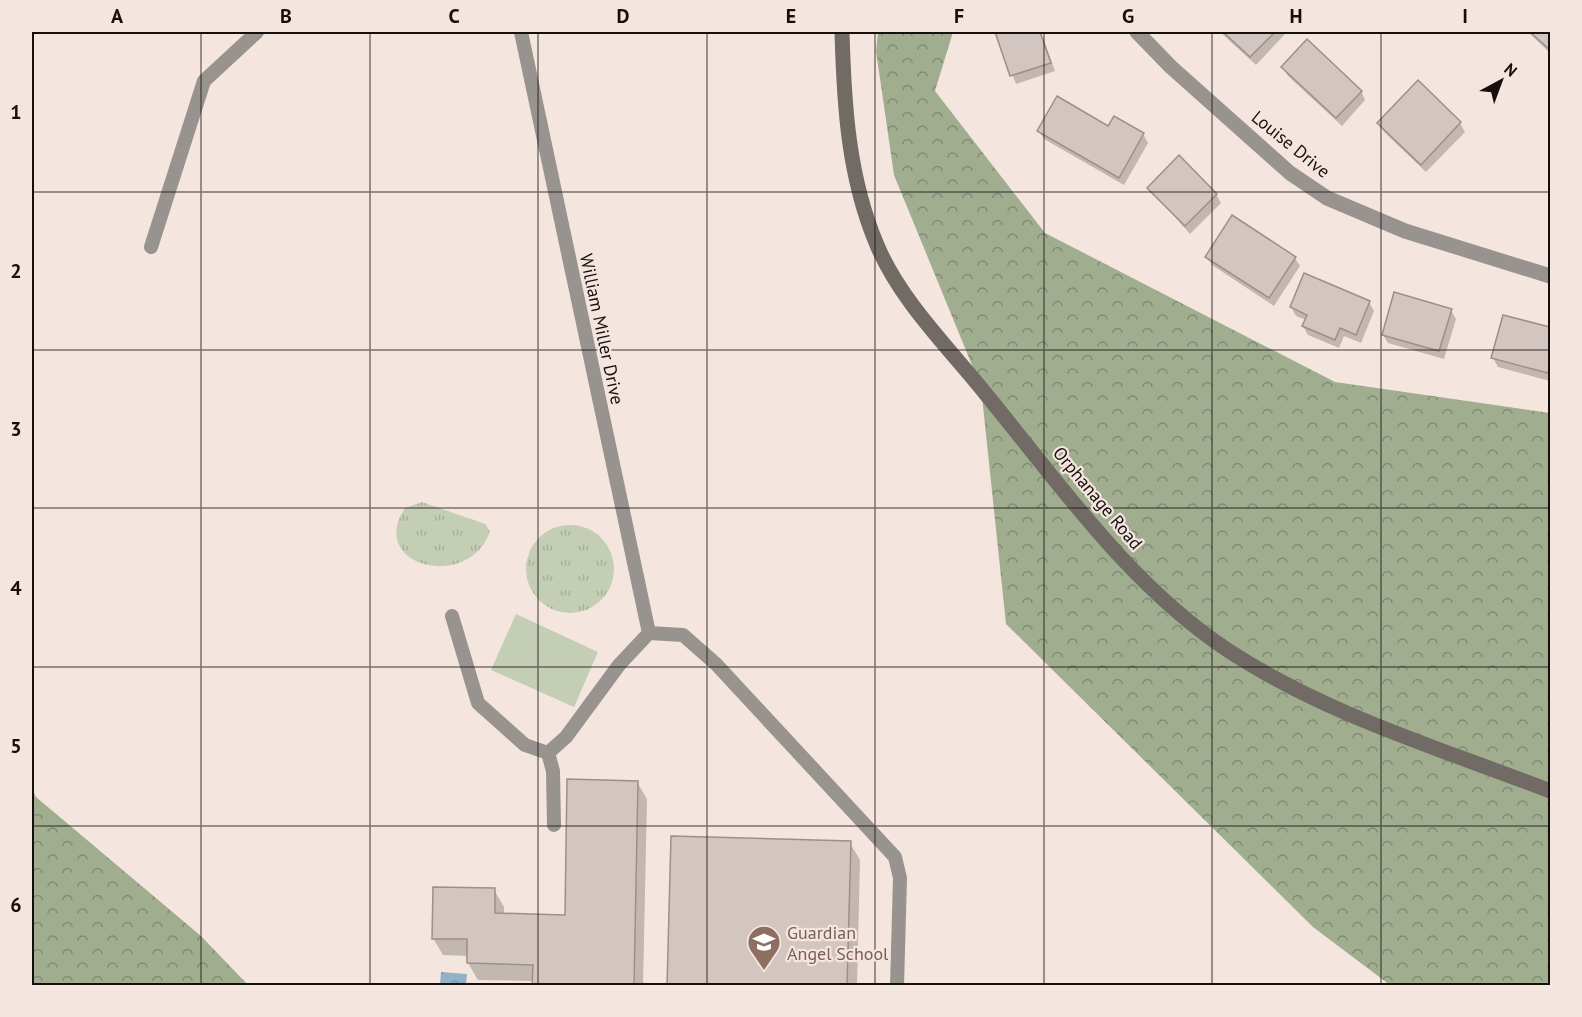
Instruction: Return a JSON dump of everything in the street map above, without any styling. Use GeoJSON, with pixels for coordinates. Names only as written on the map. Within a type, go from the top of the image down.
{"type":"FeatureCollection","features":[{"type":"Feature","properties":{"kind":"main road","name":"Orphanage Road"},"geometry":{"type":"LineString","coordinates":[[842,32],[844,105],[856,182],[877,246],[907,297],[1092,522],[1136,572],[1183,616],[1228,650],[1282,682],[1321,702],[1551,791]]}},
{"type":"Feature","properties":{"kind":"street","name":"Louise Drive"},"geometry":{"type":"LineString","coordinates":[[1137,32],[1171,67],[1290,173],[1328,198],[1406,231],[1551,276]]}},
{"type":"Feature","properties":{"kind":"lane"},"geometry":{"type":"LineString","coordinates":[[151,247],[204,81],[257,32]]}},
{"type":"Feature","properties":{"kind":"lane","name":"William Miller Drive"},"geometry":{"type":"LineString","coordinates":[[521,32],[649,633]]}},
{"type":"Feature","properties":{"kind":"lane"},"geometry":{"type":"LineString","coordinates":[[452,616],[478,703],[525,745],[548,753]]}},
{"type":"Feature","properties":{"kind":"lane"},"geometry":{"type":"LineString","coordinates":[[548,753],[567,737],[619,665],[649,633],[683,635],[716,664],[895,857],[900,878],[897,986]]}},
{"type":"Feature","properties":{"kind":"lane"},"geometry":{"type":"LineString","coordinates":[[548,753],[554,771],[554,825]]}},
{"type":"Feature","properties":{"kind":"green space"},"geometry":{"type":"Polygon","coordinates":[[[878,32],[953,32],[935,91],[1045,233],[1335,382],[1550,413],[1550,985],[1390,985],[1313,927],[1006,624],[981,387],[894,175],[876,51],[878,32]]]}},
{"type":"Feature","properties":{"kind":"green space"},"geometry":{"type":"Polygon","coordinates":[[[422,502],[485,524],[490,531],[479,550],[463,561],[444,566],[425,564],[409,557],[399,545],[397,528],[405,508],[422,502]]]}},
{"type":"Feature","properties":{"kind":"green space"},"geometry":{"type":"Polygon","coordinates":[[[570,525],[587,529],[601,538],[610,552],[614,569],[610,586],[601,600],[587,609],[570,613],[553,609],[539,600],[530,586],[526,569],[530,552],[539,538],[553,529],[570,525]]]}},
{"type":"Feature","properties":{"kind":"green space"},"geometry":{"type":"Polygon","coordinates":[[[516,614],[598,652],[574,707],[491,670],[516,614]]]}},
{"type":"Feature","properties":{"kind":"green space"},"geometry":{"type":"Polygon","coordinates":[[[32,789],[36,797],[201,936],[248,985],[32,985],[32,789]]]}},
{"type":"Feature","properties":{"kind":"water"},"geometry":{"type":"Polygon","coordinates":[[[441,972],[467,974],[466,985],[440,985],[441,972]]]}},
{"type":"Feature","properties":{"kind":"building"},"geometry":{"type":"Polygon","coordinates":[[[995,32],[1040,32],[1051,63],[1010,76],[995,32]]]}},
{"type":"Feature","properties":{"kind":"building"},"geometry":{"type":"Polygon","coordinates":[[[1223,32],[1275,32],[1250,57],[1223,32]]]}},
{"type":"Feature","properties":{"kind":"building"},"geometry":{"type":"Polygon","coordinates":[[[1530,32],[1550,32],[1550,50],[1530,32]]]}},
{"type":"Feature","properties":{"kind":"building"},"geometry":{"type":"Polygon","coordinates":[[[1307,39],[1362,91],[1336,118],[1281,67],[1307,39]]]}},
{"type":"Feature","properties":{"kind":"building"},"geometry":{"type":"Polygon","coordinates":[[[1418,80],[1461,122],[1421,165],[1377,123],[1418,80]]]}},
{"type":"Feature","properties":{"kind":"building"},"geometry":{"type":"Polygon","coordinates":[[[1057,96],[1108,126],[1114,116],[1144,133],[1119,178],[1037,131],[1057,96]]]}},
{"type":"Feature","properties":{"kind":"building"},"geometry":{"type":"Polygon","coordinates":[[[1179,155],[1217,194],[1185,226],[1147,188],[1179,155]]]}},
{"type":"Feature","properties":{"kind":"building"},"geometry":{"type":"Polygon","coordinates":[[[1232,215],[1296,257],[1269,298],[1205,257],[1232,215]]]}},
{"type":"Feature","properties":{"kind":"building"},"geometry":{"type":"Polygon","coordinates":[[[1304,273],[1370,301],[1356,335],[1340,328],[1335,340],[1302,326],[1307,315],[1290,307],[1304,273]]]}},
{"type":"Feature","properties":{"kind":"building"},"geometry":{"type":"Polygon","coordinates":[[[1394,292],[1452,309],[1439,351],[1382,335],[1394,292]]]}},
{"type":"Feature","properties":{"kind":"building"},"geometry":{"type":"Polygon","coordinates":[[[1503,315],[1550,327],[1548,373],[1491,358],[1503,315]]]}},
{"type":"Feature","properties":{"kind":"building"},"geometry":{"type":"Polygon","coordinates":[[[567,779],[638,781],[634,986],[532,986],[533,965],[467,963],[467,939],[432,939],[433,887],[495,888],[495,913],[565,915],[567,779]]]}},
{"type":"Feature","properties":{"kind":"building"},"geometry":{"type":"Polygon","coordinates":[[[671,836],[851,841],[847,986],[667,986],[671,836]]]}},
{"type":"Feature","properties":{"kind":"place","name":"Guardian Angel School"},"geometry":{"type":"Point","coordinates":[764,971]}}]}
